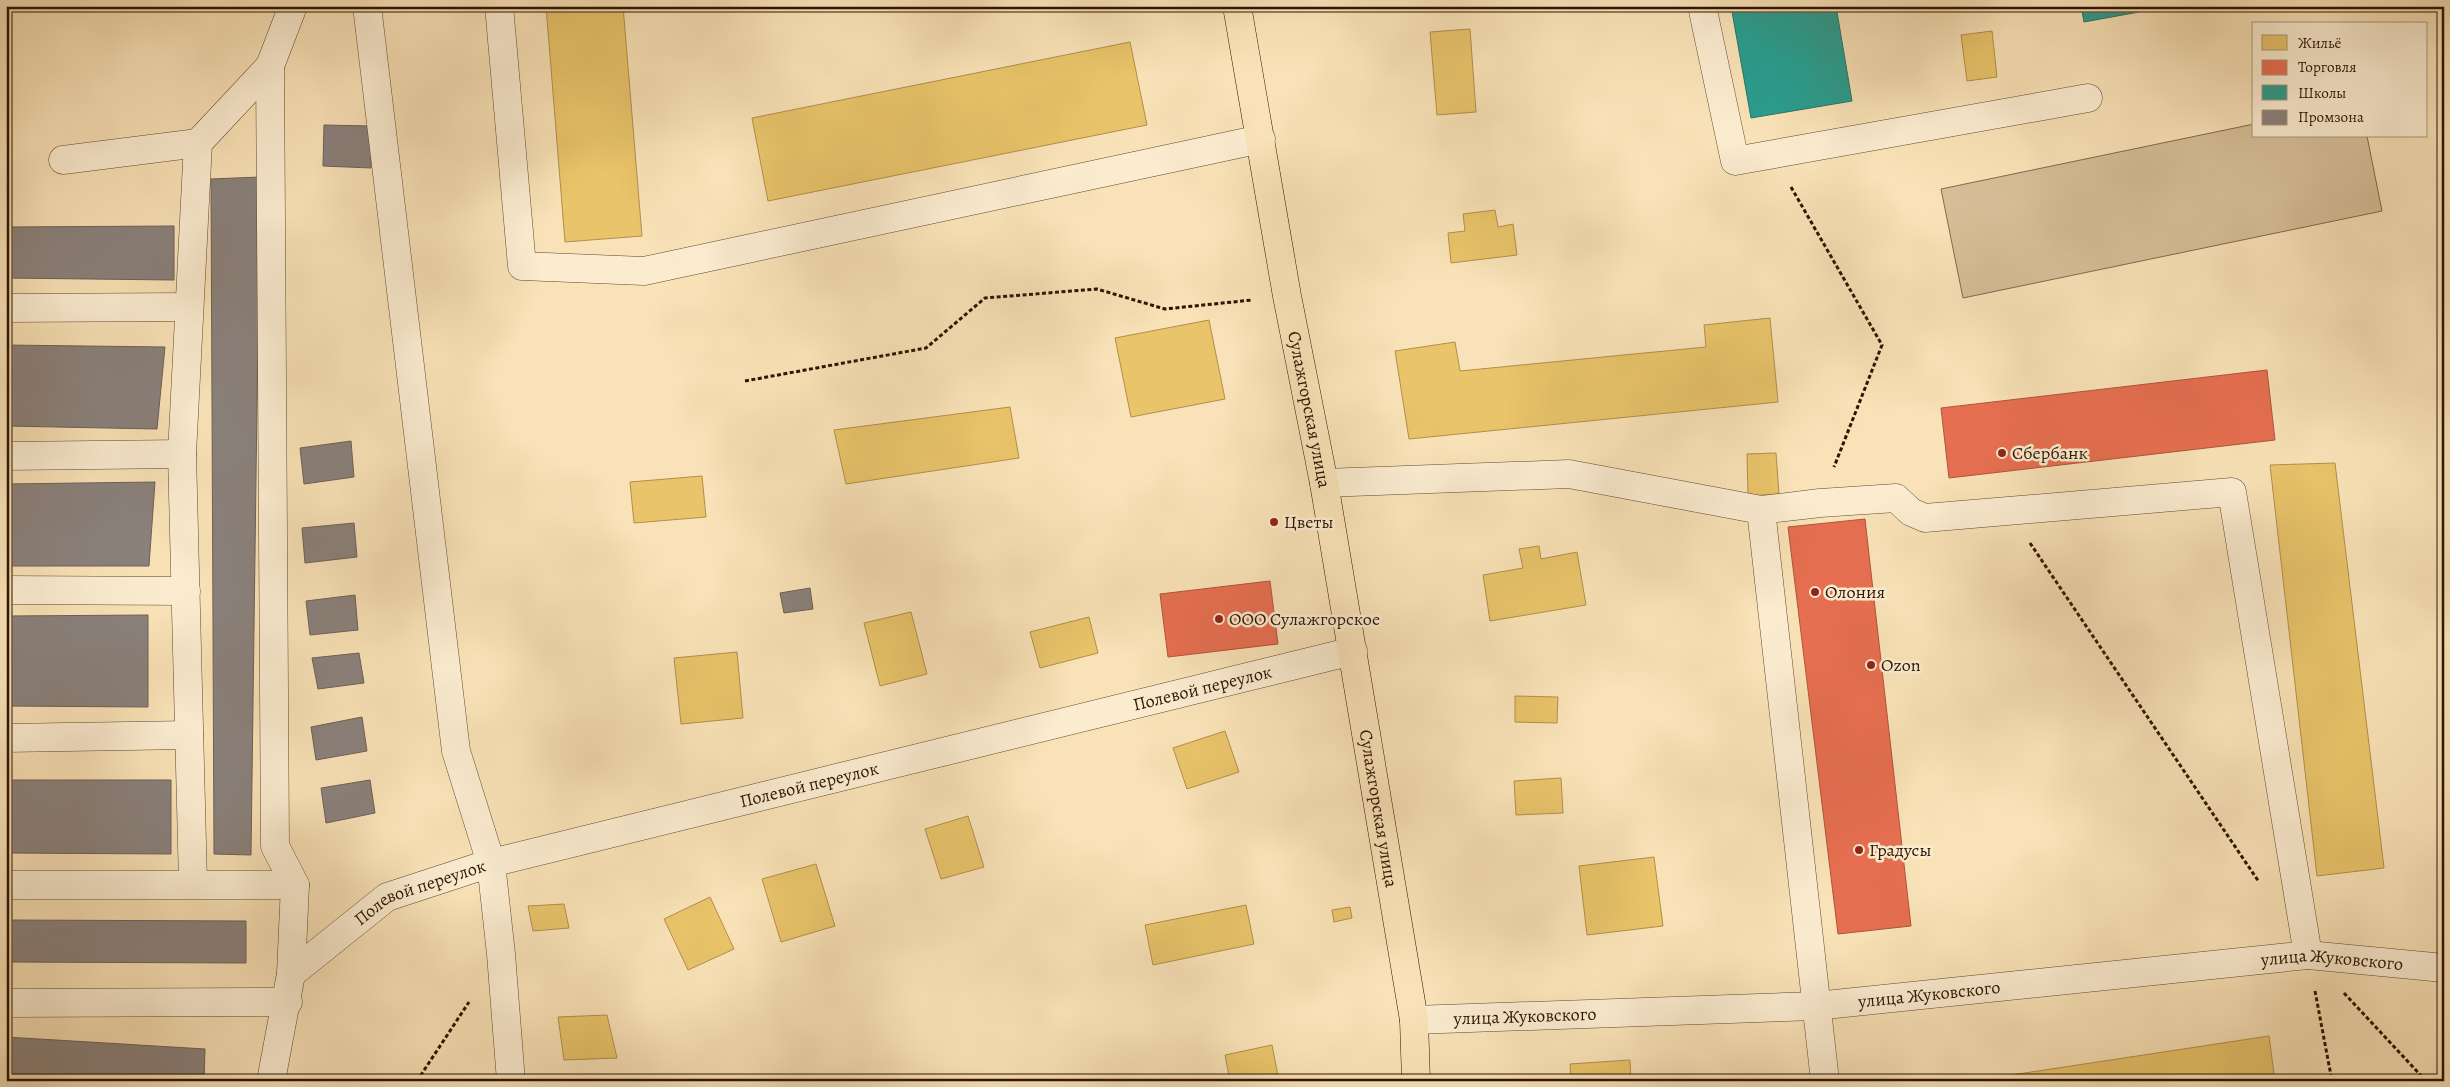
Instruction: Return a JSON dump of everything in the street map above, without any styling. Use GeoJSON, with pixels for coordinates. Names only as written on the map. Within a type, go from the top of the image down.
{"type":"FeatureCollection","features":[{"type":"Feature","properties":{"kind":"main road","name":"Сулажгорская улица"},"geometry":{"type":"LineString","coordinates":[[1237,6],[1287,296],[1324,484],[1353,651],[1414,1020],[1416,1081]]}},
{"type":"Feature","properties":{"kind":"street"},"geometry":{"type":"LineString","coordinates":[[271,1081],[288,1002],[295,885],[275,846],[270,66],[293,6]]}},
{"type":"Feature","properties":{"kind":"street"},"geometry":{"type":"LineString","coordinates":[[367,6],[456,751],[491,863],[501,954],[511,1081]]}},
{"type":"Feature","properties":{"kind":"street"},"geometry":{"type":"LineString","coordinates":[[498,6],[522,266],[644,271],[1261,139]]}},
{"type":"Feature","properties":{"kind":"street"},"geometry":{"type":"LineString","coordinates":[[1702,6],[1735,161],[1773,156],[2088,98]]}},
{"type":"Feature","properties":{"kind":"street"},"geometry":{"type":"LineString","coordinates":[[63,160],[198,142],[270,66]]}},
{"type":"Feature","properties":{"kind":"street"},"geometry":{"type":"LineString","coordinates":[[192,883],[182,454],[198,142]]}},
{"type":"Feature","properties":{"kind":"street"},"geometry":{"type":"LineString","coordinates":[[6,308],[190,307]]}},
{"type":"Feature","properties":{"kind":"street"},"geometry":{"type":"LineString","coordinates":[[6,456],[182,454]]}},
{"type":"Feature","properties":{"kind":"street"},"geometry":{"type":"LineString","coordinates":[[1324,484],[1569,474],[1761,510],[1820,503],[1896,498],[1911,512],[1925,518],[2232,492],[2308,954]]}},
{"type":"Feature","properties":{"kind":"street"},"geometry":{"type":"LineString","coordinates":[[1761,510],[1825,1081]]}},
{"type":"Feature","properties":{"kind":"street"},"geometry":{"type":"LineString","coordinates":[[6,590],[186,591]]}},
{"type":"Feature","properties":{"kind":"street","name":"Полевой переулок"},"geometry":{"type":"LineString","coordinates":[[291,974],[387,897],[491,863],[1353,651]]}},
{"type":"Feature","properties":{"kind":"street"},"geometry":{"type":"LineString","coordinates":[[6,738],[189,735]]}},
{"type":"Feature","properties":{"kind":"street"},"geometry":{"type":"LineString","coordinates":[[6,885],[192,883],[295,885]]}},
{"type":"Feature","properties":{"kind":"street","name":"улица Жуковского"},"geometry":{"type":"LineString","coordinates":[[1414,1020],[1816,1006],[2308,954],[2444,968]]}},
{"type":"Feature","properties":{"kind":"street"},"geometry":{"type":"LineString","coordinates":[[6,1004],[288,1002]]}},
{"type":"Feature","properties":{"kind":"path"},"geometry":{"type":"LineString","coordinates":[[1773,156],[1882,345],[1820,503]]}},
{"type":"Feature","properties":{"kind":"path"},"geometry":{"type":"LineString","coordinates":[[744,381],[926,348],[985,298],[1097,288],[1165,309],[1287,296]]}},
{"type":"Feature","properties":{"kind":"path"},"geometry":{"type":"LineString","coordinates":[[2008,512],[2264,889]]}},
{"type":"Feature","properties":{"kind":"path"},"geometry":{"type":"LineString","coordinates":[[2308,954],[2332,1081]]}},
{"type":"Feature","properties":{"kind":"path"},"geometry":{"type":"LineString","coordinates":[[2308,954],[2426,1081]]}},
{"type":"Feature","properties":{"kind":"path"},"geometry":{"type":"LineString","coordinates":[[417,1081],[470,1001]]}},
{"type":"Feature","properties":{"kind":"shaded area"},"geometry":{"type":"Polygon","coordinates":[[[2252,124],[2252,138],[2367,138],[2382,211],[1963,298],[1941,189],[2252,124]]]}},
{"type":"Feature","properties":{"kind":"building: Жильё"},"geometry":{"type":"Polygon","coordinates":[[[546,6],[623,6],[642,236],[565,242],[546,6]]]}},
{"type":"Feature","properties":{"kind":"building: Жильё"},"geometry":{"type":"Polygon","coordinates":[[[1470,29],[1476,112],[1437,115],[1430,32],[1470,29]]]}},
{"type":"Feature","properties":{"kind":"building: Жильё"},"geometry":{"type":"Polygon","coordinates":[[[1992,31],[1997,77],[1967,81],[1961,35],[1992,31]]]}},
{"type":"Feature","properties":{"kind":"building: Жильё"},"geometry":{"type":"Polygon","coordinates":[[[1130,42],[1147,125],[768,201],[752,118],[1130,42]]]}},
{"type":"Feature","properties":{"kind":"building: Жильё"},"geometry":{"type":"Polygon","coordinates":[[[1495,210],[1498,227],[1513,224],[1517,255],[1451,263],[1448,233],[1465,231],[1463,214],[1495,210]]]}},
{"type":"Feature","properties":{"kind":"building: Жильё"},"geometry":{"type":"Polygon","coordinates":[[[1770,318],[1778,402],[1409,439],[1395,351],[1455,342],[1460,371],[1706,347],[1704,325],[1770,318]]]}},
{"type":"Feature","properties":{"kind":"building: Жильё"},"geometry":{"type":"Polygon","coordinates":[[[1209,320],[1225,399],[1131,417],[1115,338],[1209,320]]]}},
{"type":"Feature","properties":{"kind":"building: Жильё"},"geometry":{"type":"Polygon","coordinates":[[[1010,407],[1019,458],[846,484],[834,430],[1010,407]]]}},
{"type":"Feature","properties":{"kind":"building: Жильё"},"geometry":{"type":"Polygon","coordinates":[[[1776,453],[1779,494],[1748,496],[1747,454],[1776,453]]]}},
{"type":"Feature","properties":{"kind":"building: Жильё"},"geometry":{"type":"Polygon","coordinates":[[[2335,463],[2384,868],[2317,876],[2270,465],[2335,463]]]}},
{"type":"Feature","properties":{"kind":"building: Жильё"},"geometry":{"type":"Polygon","coordinates":[[[702,476],[706,517],[634,523],[630,482],[702,476]]]}},
{"type":"Feature","properties":{"kind":"building: Жильё"},"geometry":{"type":"Polygon","coordinates":[[[1539,546],[1541,559],[1577,552],[1586,605],[1490,621],[1483,575],[1523,568],[1519,549],[1539,546]]]}},
{"type":"Feature","properties":{"kind":"building: Жильё"},"geometry":{"type":"Polygon","coordinates":[[[911,612],[927,674],[880,686],[864,623],[911,612]]]}},
{"type":"Feature","properties":{"kind":"building: Жильё"},"geometry":{"type":"Polygon","coordinates":[[[1089,617],[1098,653],[1040,668],[1030,632],[1089,617]]]}},
{"type":"Feature","properties":{"kind":"building: Жильё"},"geometry":{"type":"Polygon","coordinates":[[[737,652],[743,718],[681,724],[674,658],[737,652]]]}},
{"type":"Feature","properties":{"kind":"building: Жильё"},"geometry":{"type":"Polygon","coordinates":[[[1515,696],[1558,697],[1557,723],[1515,722],[1515,696]]]}},
{"type":"Feature","properties":{"kind":"building: Жильё"},"geometry":{"type":"Polygon","coordinates":[[[1225,731],[1239,772],[1187,789],[1173,748],[1225,731]]]}},
{"type":"Feature","properties":{"kind":"building: Жильё"},"geometry":{"type":"Polygon","coordinates":[[[1561,778],[1563,813],[1516,815],[1514,781],[1561,778]]]}},
{"type":"Feature","properties":{"kind":"building: Жильё"},"geometry":{"type":"Polygon","coordinates":[[[968,816],[984,867],[941,879],[925,829],[968,816]]]}},
{"type":"Feature","properties":{"kind":"building: Жильё"},"geometry":{"type":"Polygon","coordinates":[[[1654,857],[1663,926],[1587,935],[1579,866],[1654,857]]]}},
{"type":"Feature","properties":{"kind":"building: Жильё"},"geometry":{"type":"Polygon","coordinates":[[[816,864],[835,926],[781,942],[762,879],[816,864]]]}},
{"type":"Feature","properties":{"kind":"building: Жильё"},"geometry":{"type":"Polygon","coordinates":[[[710,897],[734,949],[688,970],[664,919],[710,897]]]}},
{"type":"Feature","properties":{"kind":"building: Жильё"},"geometry":{"type":"Polygon","coordinates":[[[564,904],[569,928],[533,931],[528,906],[564,904]]]}},
{"type":"Feature","properties":{"kind":"building: Жильё"},"geometry":{"type":"Polygon","coordinates":[[[1246,905],[1254,944],[1153,965],[1145,925],[1246,905]]]}},
{"type":"Feature","properties":{"kind":"building: Жильё"},"geometry":{"type":"Polygon","coordinates":[[[1350,907],[1352,918],[1334,922],[1332,910],[1350,907]]]}},
{"type":"Feature","properties":{"kind":"building: Жильё"},"geometry":{"type":"Polygon","coordinates":[[[607,1015],[617,1058],[564,1060],[558,1017],[607,1015]]]}},
{"type":"Feature","properties":{"kind":"building: Жильё"},"geometry":{"type":"Polygon","coordinates":[[[2269,1036],[2275,1081],[1972,1081],[2269,1036]]]}},
{"type":"Feature","properties":{"kind":"building: Жильё"},"geometry":{"type":"Polygon","coordinates":[[[1272,1045],[1279,1081],[1230,1081],[1225,1055],[1272,1045]]]}},
{"type":"Feature","properties":{"kind":"building: Жильё"},"geometry":{"type":"Polygon","coordinates":[[[1630,1060],[1631,1081],[1571,1081],[1570,1064],[1630,1060]]]}},
{"type":"Feature","properties":{"kind":"building: Торговля"},"geometry":{"type":"Polygon","coordinates":[[[2267,370],[2275,440],[1949,478],[1941,408],[2267,370]]]}},
{"type":"Feature","properties":{"kind":"building: Торговля"},"geometry":{"type":"Polygon","coordinates":[[[1865,519],[1911,926],[1838,934],[1788,527],[1865,519]]]}},
{"type":"Feature","properties":{"kind":"building: Торговля","name":"ООО Сулажгорское"},"geometry":{"type":"Polygon","coordinates":[[[1270,581],[1278,644],[1168,657],[1160,594],[1270,581]]]}},
{"type":"Feature","properties":{"kind":"building: Школы"},"geometry":{"type":"Polygon","coordinates":[[[1731,6],[1836,6],[1852,101],[1751,118],[1731,6]]]}},
{"type":"Feature","properties":{"kind":"building: Школы"},"geometry":{"type":"Polygon","coordinates":[[[2081,6],[2138,6],[2139,12],[2084,22],[2081,6]]]}},
{"type":"Feature","properties":{"kind":"building: Промзона"},"geometry":{"type":"Polygon","coordinates":[[[324,125],[372,126],[371,168],[323,166],[324,125]]]}},
{"type":"Feature","properties":{"kind":"building: Промзона"},"geometry":{"type":"Polygon","coordinates":[[[260,177],[251,855],[214,854],[211,179],[260,177]]]}},
{"type":"Feature","properties":{"kind":"building: Промзона"},"geometry":{"type":"Polygon","coordinates":[[[174,226],[174,280],[6,278],[6,227],[174,226]]]}},
{"type":"Feature","properties":{"kind":"building: Промзона"},"geometry":{"type":"Polygon","coordinates":[[[6,345],[165,347],[157,429],[6,426],[6,345]]]}},
{"type":"Feature","properties":{"kind":"building: Промзона"},"geometry":{"type":"Polygon","coordinates":[[[351,441],[354,477],[304,484],[300,448],[351,441]]]}},
{"type":"Feature","properties":{"kind":"building: Промзона"},"geometry":{"type":"Polygon","coordinates":[[[155,482],[149,566],[6,566],[6,484],[155,482]]]}},
{"type":"Feature","properties":{"kind":"building: Промзона"},"geometry":{"type":"Polygon","coordinates":[[[354,523],[357,557],[305,563],[302,528],[354,523]]]}},
{"type":"Feature","properties":{"kind":"building: Промзона"},"geometry":{"type":"Polygon","coordinates":[[[810,588],[813,609],[784,613],[780,593],[810,588]]]}},
{"type":"Feature","properties":{"kind":"building: Промзона"},"geometry":{"type":"Polygon","coordinates":[[[355,595],[358,630],[310,635],[306,601],[355,595]]]}},
{"type":"Feature","properties":{"kind":"building: Промзона"},"geometry":{"type":"Polygon","coordinates":[[[148,615],[148,707],[6,706],[6,616],[148,615]]]}},
{"type":"Feature","properties":{"kind":"building: Промзона"},"geometry":{"type":"Polygon","coordinates":[[[359,653],[364,683],[318,689],[312,658],[359,653]]]}},
{"type":"Feature","properties":{"kind":"building: Промзона"},"geometry":{"type":"Polygon","coordinates":[[[362,717],[367,751],[316,760],[311,727],[362,717]]]}},
{"type":"Feature","properties":{"kind":"building: Промзона"},"geometry":{"type":"Polygon","coordinates":[[[6,780],[171,780],[171,854],[6,853],[6,780]]]}},
{"type":"Feature","properties":{"kind":"building: Промзона"},"geometry":{"type":"Polygon","coordinates":[[[370,780],[375,813],[326,823],[321,788],[370,780]]]}},
{"type":"Feature","properties":{"kind":"building: Промзона"},"geometry":{"type":"Polygon","coordinates":[[[6,920],[246,921],[246,963],[6,962],[6,920]]]}},
{"type":"Feature","properties":{"kind":"building: Промзона"},"geometry":{"type":"Polygon","coordinates":[[[6,1037],[205,1049],[204,1081],[6,1081],[6,1037]]]}},
{"type":"Feature","properties":{"kind":"place","name":"Сбербанк"},"geometry":{"type":"Point","coordinates":[2002,453]}},
{"type":"Feature","properties":{"kind":"place","name":"Цветы"},"geometry":{"type":"Point","coordinates":[1274,522]}},
{"type":"Feature","properties":{"kind":"place","name":"Олония"},"geometry":{"type":"Point","coordinates":[1815,592]}},
{"type":"Feature","properties":{"kind":"place","name":"ООО Сулажгорское"},"geometry":{"type":"Point","coordinates":[1219,619]}},
{"type":"Feature","properties":{"kind":"place","name":"Ozon"},"geometry":{"type":"Point","coordinates":[1871,665]}},
{"type":"Feature","properties":{"kind":"place","name":"Градусы"},"geometry":{"type":"Point","coordinates":[1859,850]}}]}
